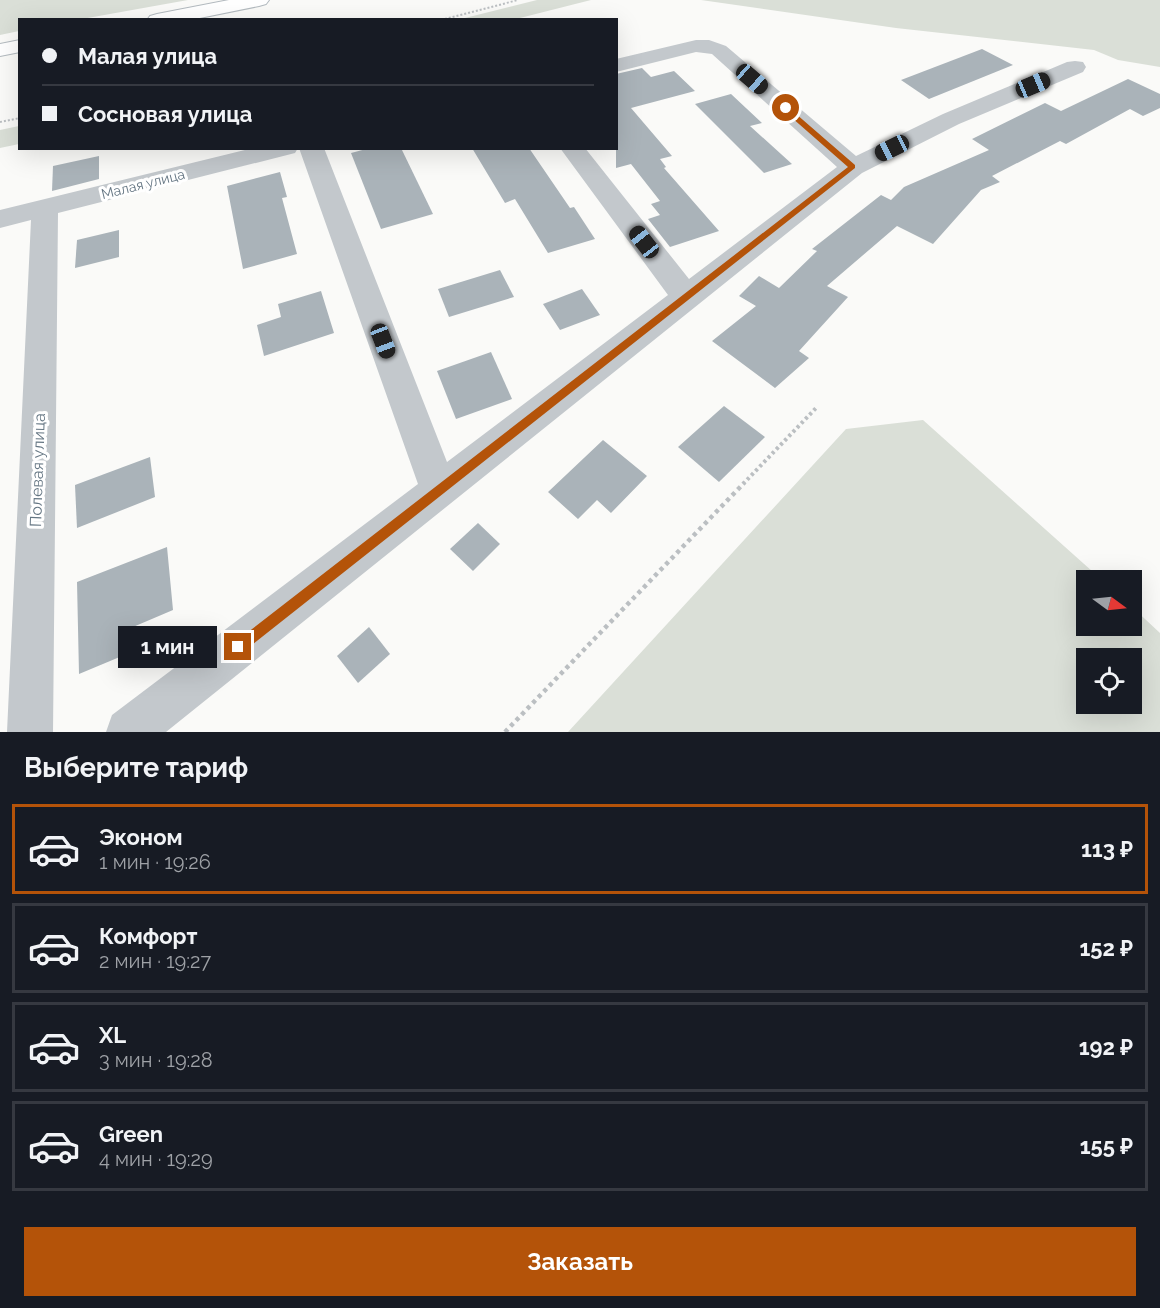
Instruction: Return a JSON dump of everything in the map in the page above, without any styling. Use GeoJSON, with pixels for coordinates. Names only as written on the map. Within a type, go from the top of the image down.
{"type":"FeatureCollection","features":[{"type":"Feature","properties":{"kind":"main road"},"geometry":{"type":"LineString","coordinates":[[167,18],[259,0]]}},
{"type":"Feature","properties":{"kind":"main road"},"geometry":{"type":"LineString","coordinates":[[0,50],[18,46]]}},
{"type":"Feature","properties":{"kind":"street"},"geometry":{"type":"LineString","coordinates":[[618,66],[696,46],[710,46],[719,50],[853,167]]}},
{"type":"Feature","properties":{"kind":"street"},"geometry":{"type":"LineString","coordinates":[[129,732],[853,167],[951,119],[1075,67]]}},
{"type":"Feature","properties":{"kind":"street","name":"Малая улица"},"geometry":{"type":"LineString","coordinates":[[0,219],[278,150]]}},
{"type":"Feature","properties":{"kind":"street"},"geometry":{"type":"LineString","coordinates":[[312,150],[439,491]]}},
{"type":"Feature","properties":{"kind":"street"},"geometry":{"type":"LineString","coordinates":[[574,150],[687,298]]}},
{"type":"Feature","properties":{"kind":"street","name":"Полевая улица"},"geometry":{"type":"LineString","coordinates":[[30,732],[45,208]]}},
{"type":"Feature","properties":{"kind":"path"},"geometry":{"type":"LineString","coordinates":[[449,18],[518,0]]}},
{"type":"Feature","properties":{"kind":"path"},"geometry":{"type":"LineString","coordinates":[[0,122],[18,118]]}},
{"type":"Feature","properties":{"kind":"path"},"geometry":{"type":"LineString","coordinates":[[505,732],[817,407]]}},
{"type":"Feature","properties":{"kind":"shaded area"},"geometry":{"type":"Polygon","coordinates":[[[0,0],[188,0],[88,18],[18,18],[18,31],[0,35],[0,0]]]}},
{"type":"Feature","properties":{"kind":"shaded area"},"geometry":{"type":"Polygon","coordinates":[[[537,0],[591,0],[520,18],[465,18],[537,0]]]}},
{"type":"Feature","properties":{"kind":"shaded area"},"geometry":{"type":"Polygon","coordinates":[[[701,0],[1160,0],[1160,67],[1118,60],[1094,50],[896,28],[701,0]]]}},
{"type":"Feature","properties":{"kind":"shaded area"},"geometry":{"type":"Polygon","coordinates":[[[18,126],[18,144],[0,148],[0,130],[18,126]]]}},
{"type":"Feature","properties":{"kind":"shaded area"},"geometry":{"type":"Polygon","coordinates":[[[923,420],[1091,570],[1076,570],[1076,636],[1142,636],[1142,616],[1160,633],[1160,732],[568,732],[846,429],[923,420]]]}},
{"type":"Feature","properties":{"kind":"building"},"geometry":{"type":"Polygon","coordinates":[[[982,49],[1013,65],[929,99],[901,80],[982,49]]]}},
{"type":"Feature","properties":{"kind":"building"},"geometry":{"type":"Polygon","coordinates":[[[642,68],[651,77],[674,71],[695,91],[631,108],[672,156],[660,159],[666,167],[664,168],[719,231],[670,247],[648,219],[660,215],[651,204],[660,201],[631,164],[616,168],[618,74],[642,68]]]}},
{"type":"Feature","properties":{"kind":"building"},"geometry":{"type":"Polygon","coordinates":[[[1128,79],[1160,94],[1160,108],[1143,116],[1130,109],[1066,144],[1060,141],[992,176],[1000,182],[981,190],[933,244],[897,226],[827,286],[848,297],[799,351],[809,358],[775,388],[712,341],[756,306],[739,296],[759,276],[779,288],[817,251],[812,249],[881,195],[891,200],[904,187],[989,150],[972,139],[1045,103],[1061,111],[1128,79]]]}},
{"type":"Feature","properties":{"kind":"building"},"geometry":{"type":"Polygon","coordinates":[[[731,94],[762,123],[750,126],[792,164],[764,173],[695,104],[731,94]]]}},
{"type":"Feature","properties":{"kind":"building"},"geometry":{"type":"Polygon","coordinates":[[[362,150],[402,150],[433,214],[381,229],[351,153],[362,150]]]}},
{"type":"Feature","properties":{"kind":"building"},"geometry":{"type":"Polygon","coordinates":[[[473,150],[530,150],[570,208],[574,207],[595,239],[548,253],[515,199],[505,203],[473,150]]]}},
{"type":"Feature","properties":{"kind":"building"},"geometry":{"type":"Polygon","coordinates":[[[99,156],[99,179],[52,191],[53,166],[99,156]]]}},
{"type":"Feature","properties":{"kind":"building"},"geometry":{"type":"Polygon","coordinates":[[[280,172],[287,197],[282,198],[297,254],[243,269],[227,186],[280,172]]]}},
{"type":"Feature","properties":{"kind":"building"},"geometry":{"type":"Polygon","coordinates":[[[119,230],[119,257],[75,268],[77,240],[119,230]]]}},
{"type":"Feature","properties":{"kind":"building"},"geometry":{"type":"Polygon","coordinates":[[[500,270],[514,297],[449,317],[438,289],[500,270]]]}},
{"type":"Feature","properties":{"kind":"building"},"geometry":{"type":"Polygon","coordinates":[[[582,289],[600,315],[560,330],[543,304],[582,289]]]}},
{"type":"Feature","properties":{"kind":"building"},"geometry":{"type":"Polygon","coordinates":[[[321,291],[334,333],[264,356],[257,325],[281,317],[278,304],[321,291]]]}},
{"type":"Feature","properties":{"kind":"building"},"geometry":{"type":"Polygon","coordinates":[[[491,352],[512,399],[456,419],[437,371],[491,352]]]}},
{"type":"Feature","properties":{"kind":"building"},"geometry":{"type":"Polygon","coordinates":[[[724,406],[765,437],[719,482],[678,447],[724,406]]]}},
{"type":"Feature","properties":{"kind":"building"},"geometry":{"type":"Polygon","coordinates":[[[603,440],[647,476],[611,513],[597,500],[578,519],[548,492],[603,440]]]}},
{"type":"Feature","properties":{"kind":"building"},"geometry":{"type":"Polygon","coordinates":[[[150,457],[155,497],[77,528],[75,485],[150,457]]]}},
{"type":"Feature","properties":{"kind":"building"},"geometry":{"type":"Polygon","coordinates":[[[478,523],[500,544],[473,571],[450,549],[478,523]]]}},
{"type":"Feature","properties":{"kind":"building"},"geometry":{"type":"Polygon","coordinates":[[[167,547],[173,610],[133,627],[134,651],[79,674],[77,582],[167,547]]]}},
{"type":"Feature","properties":{"kind":"building"},"geometry":{"type":"Polygon","coordinates":[[[369,627],[390,654],[358,683],[337,656],[369,627]]]}},
{"type":"Feature","properties":{"kind":"route"},"geometry":{"type":"LineString","coordinates":[[238,647],[853,167],[786,108]]}}]}
